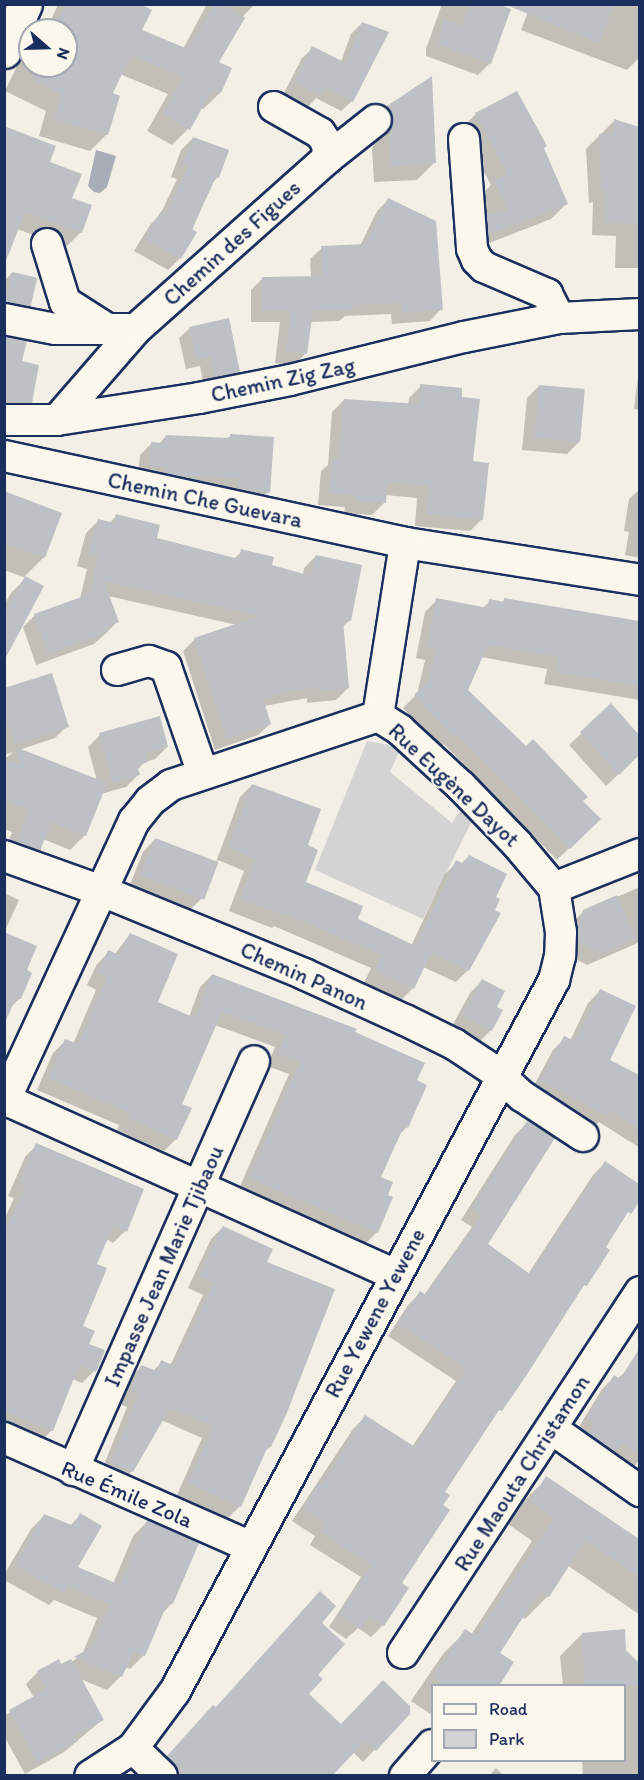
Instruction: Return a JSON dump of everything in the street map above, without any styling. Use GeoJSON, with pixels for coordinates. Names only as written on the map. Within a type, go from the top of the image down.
{"type":"FeatureCollection","features":[{"type":"Feature","properties":{"kind":"main road"},"geometry":{"type":"LineString","coordinates":[[4,51],[25,4]]}},
{"type":"Feature","properties":{"kind":"street"},"geometry":{"type":"LineString","coordinates":[[274,107],[320,133],[327,143],[328,158]]}},
{"type":"Feature","properties":{"kind":"street","name":"Chemin des Figues"},"geometry":{"type":"LineString","coordinates":[[57,420],[122,330],[376,120]]}},
{"type":"Feature","properties":{"kind":"street"},"geometry":{"type":"LineString","coordinates":[[464,139],[472,249],[477,260],[484,267],[547,294],[559,318]]}},
{"type":"Feature","properties":{"kind":"street"},"geometry":{"type":"LineString","coordinates":[[47,244],[65,302],[122,330]]}},
{"type":"Feature","properties":{"kind":"street","name":"Chemin Zig Zag"},"geometry":{"type":"LineString","coordinates":[[4,420],[57,420],[199,398],[290,380],[464,338],[559,318],[639,314]]}},
{"type":"Feature","properties":{"kind":"street"},"geometry":{"type":"LineString","coordinates":[[4,319],[55,329],[122,330]]}},
{"type":"Feature","properties":{"kind":"street","name":"Chemin Che Guevara"},"geometry":{"type":"LineString","coordinates":[[4,456],[405,543],[639,580]]}},
{"type":"Feature","properties":{"kind":"street"},"geometry":{"type":"LineString","coordinates":[[378,716],[405,543]]}},
{"type":"Feature","properties":{"kind":"street"},"geometry":{"type":"LineString","coordinates":[[117,670],[149,660],[166,667],[203,774]]}},
{"type":"Feature","properties":{"kind":"street","name":"Rue Eugène Dayot"},"geometry":{"type":"LineString","coordinates":[[5,1100],[134,821],[150,801],[171,785],[378,716],[400,730],[461,786],[517,844],[554,888]]}},
{"type":"Feature","properties":{"kind":"street"},"geometry":{"type":"LineString","coordinates":[[501,1079],[554,980],[560,956],[561,932],[554,888],[639,854]]}},
{"type":"Feature","properties":{"kind":"street","name":"Chemin Panon"},"geometry":{"type":"LineString","coordinates":[[4,856],[102,891],[304,974],[405,1020],[454,1044],[493,1070],[522,1096],[583,1136]]}},
{"type":"Feature","properties":{"kind":"street","name":"Impasse Jean Marie Tjibaou"},"geometry":{"type":"LineString","coordinates":[[73,1470],[254,1061]]}},
{"type":"Feature","properties":{"kind":"street","name":"Rue Yewene Yewene"},"geometry":{"type":"LineString","coordinates":[[133,1748],[175,1691],[501,1079]]}},
{"type":"Feature","properties":{"kind":"street"},"geometry":{"type":"LineString","coordinates":[[5,1100],[200,1185],[395,1275]]}},
{"type":"Feature","properties":{"kind":"street","name":"Rue Maouta Christamon"},"geometry":{"type":"LineString","coordinates":[[403,1653],[552,1429],[639,1292]]}},
{"type":"Feature","properties":{"kind":"street"},"geometry":{"type":"LineString","coordinates":[[552,1429],[639,1491]]}},
{"type":"Feature","properties":{"kind":"street","name":"Rue Émile Zola"},"geometry":{"type":"LineString","coordinates":[[4,1438],[251,1547]]}},
{"type":"Feature","properties":{"kind":"street"},"geometry":{"type":"LineString","coordinates":[[405,1776],[431,1746]]}},
{"type":"Feature","properties":{"kind":"street"},"geometry":{"type":"LineString","coordinates":[[90,1776],[133,1748],[162,1776]]}},
{"type":"Feature","properties":{"kind":"green space"},"geometry":{"type":"Polygon","coordinates":[[[367,741],[389,745],[400,750],[390,772],[452,823],[461,809],[473,819],[423,919],[315,870],[367,741]]]}},
{"type":"Feature","properties":{"kind":"shaded area"},"geometry":{"type":"Polygon","coordinates":[[[96,150],[116,156],[107,187],[100,193],[94,192],[88,186],[96,150]]]}},
{"type":"Feature","properties":{"kind":"building"},"geometry":{"type":"Polygon","coordinates":[[[66,4],[140,4],[152,10],[142,30],[188,49],[214,4],[221,4],[245,18],[219,62],[232,68],[221,93],[212,90],[190,130],[163,114],[183,77],[131,55],[113,93],[120,96],[108,135],[54,119],[62,94],[32,79],[78,78],[78,18],[60,18],[66,4]]]}},
{"type":"Feature","properties":{"kind":"building"},"geometry":{"type":"Polygon","coordinates":[[[470,4],[498,4],[511,9],[491,64],[438,44],[443,19],[462,26],[470,4]]]}},
{"type":"Feature","properties":{"kind":"building"},"geometry":{"type":"Polygon","coordinates":[[[504,4],[614,4],[599,43],[504,4]]]}},
{"type":"Feature","properties":{"kind":"building"},"geometry":{"type":"Polygon","coordinates":[[[362,22],[389,32],[353,102],[325,88],[321,96],[294,82],[312,46],[346,63],[362,22]]]}},
{"type":"Feature","properties":{"kind":"building"},"geometry":{"type":"Polygon","coordinates":[[[432,76],[436,163],[391,166],[389,131],[393,118],[387,106],[432,76]]]}},
{"type":"Feature","properties":{"kind":"building"},"geometry":{"type":"Polygon","coordinates":[[[517,91],[547,146],[544,148],[568,204],[488,235],[487,214],[507,210],[494,180],[508,174],[475,113],[517,91]]]}},
{"type":"Feature","properties":{"kind":"building"},"geometry":{"type":"Polygon","coordinates":[[[614,119],[639,127],[639,224],[604,223],[605,190],[601,191],[599,134],[614,133],[614,119]]]}},
{"type":"Feature","properties":{"kind":"building"},"geometry":{"type":"Polygon","coordinates":[[[4,126],[56,146],[50,162],[82,174],[72,198],[92,205],[82,233],[25,212],[6,261],[4,126]]]}},
{"type":"Feature","properties":{"kind":"building"},"geometry":{"type":"Polygon","coordinates":[[[193,137],[229,150],[219,178],[216,177],[192,229],[197,232],[181,259],[145,239],[161,211],[166,214],[188,167],[182,165],[193,137]]]}},
{"type":"Feature","properties":{"kind":"building"},"geometry":{"type":"Polygon","coordinates":[[[388,198],[436,221],[443,310],[403,313],[402,303],[352,305],[352,310],[313,311],[307,354],[286,351],[291,311],[262,311],[262,277],[322,276],[321,246],[366,244],[388,198]]]}},
{"type":"Feature","properties":{"kind":"building"},"geometry":{"type":"Polygon","coordinates":[[[12,272],[37,278],[30,308],[5,302],[12,272]]]}},
{"type":"Feature","properties":{"kind":"building"},"geometry":{"type":"Polygon","coordinates":[[[229,318],[240,372],[214,377],[210,357],[196,359],[189,327],[229,318]]]}},
{"type":"Feature","properties":{"kind":"building"},"geometry":{"type":"Polygon","coordinates":[[[4,337],[27,341],[22,361],[39,365],[32,403],[4,401],[4,337]]]}},
{"type":"Feature","properties":{"kind":"building"},"geometry":{"type":"Polygon","coordinates":[[[420,384],[462,388],[462,397],[480,399],[473,461],[489,463],[483,520],[426,514],[429,486],[387,482],[386,503],[356,501],[356,496],[329,493],[333,458],[339,458],[344,399],[419,404],[420,384]]]}},
{"type":"Feature","properties":{"kind":"building"},"geometry":{"type":"Polygon","coordinates":[[[539,385],[585,389],[580,442],[534,438],[539,385]]]}},
{"type":"Feature","properties":{"kind":"building"},"geometry":{"type":"Polygon","coordinates":[[[230,434],[274,437],[270,493],[237,489],[238,478],[171,475],[165,473],[165,466],[150,466],[151,442],[165,443],[166,435],[230,438],[230,434]]]}},
{"type":"Feature","properties":{"kind":"building"},"geometry":{"type":"Polygon","coordinates":[[[4,491],[62,513],[45,558],[4,543],[4,491]]]}},
{"type":"Feature","properties":{"kind":"building"},"geometry":{"type":"Polygon","coordinates":[[[116,514],[160,525],[157,538],[239,559],[241,549],[274,557],[272,565],[311,576],[316,555],[362,565],[351,621],[343,620],[349,688],[319,691],[318,687],[285,692],[263,699],[271,724],[227,739],[194,638],[260,616],[104,581],[119,622],[106,627],[108,632],[48,654],[34,614],[90,594],[98,557],[88,554],[98,519],[114,523],[116,514]]]}},
{"type":"Feature","properties":{"kind":"building"},"geometry":{"type":"Polygon","coordinates":[[[25,576],[44,586],[4,661],[4,616],[25,576]]]}},
{"type":"Feature","properties":{"kind":"building"},"geometry":{"type":"Polygon","coordinates":[[[436,598],[488,608],[489,599],[504,602],[504,598],[639,621],[639,686],[556,672],[558,657],[488,645],[468,690],[526,746],[533,739],[588,797],[583,801],[601,819],[570,849],[456,733],[453,736],[414,695],[428,681],[436,648],[427,647],[436,598]]]}},
{"type":"Feature","properties":{"kind":"building"},"geometry":{"type":"Polygon","coordinates":[[[52,673],[69,727],[15,745],[4,710],[4,688],[52,673]]]}},
{"type":"Feature","properties":{"kind":"building"},"geometry":{"type":"Polygon","coordinates":[[[611,703],[639,735],[639,755],[619,775],[580,732],[611,703]]]}},
{"type":"Feature","properties":{"kind":"building"},"geometry":{"type":"Polygon","coordinates":[[[160,716],[168,747],[145,754],[148,762],[137,765],[140,775],[113,783],[99,733],[160,716]]]}},
{"type":"Feature","properties":{"kind":"building"},"geometry":{"type":"Polygon","coordinates":[[[16,747],[107,783],[86,836],[51,822],[40,851],[17,842],[29,809],[4,800],[4,759],[21,765],[16,747]]]}},
{"type":"Feature","properties":{"kind":"building"},"geometry":{"type":"Polygon","coordinates":[[[252,784],[321,809],[308,845],[318,850],[306,882],[363,906],[358,919],[416,946],[456,860],[464,864],[469,855],[507,874],[496,897],[500,899],[495,910],[501,913],[469,971],[431,953],[414,989],[375,970],[382,955],[286,914],[286,916],[240,899],[255,859],[228,847],[252,784]]]}},
{"type":"Feature","properties":{"kind":"building"},"geometry":{"type":"Polygon","coordinates":[[[155,838],[218,862],[204,900],[141,875],[155,838]]]}},
{"type":"Feature","properties":{"kind":"building"},"geometry":{"type":"Polygon","coordinates":[[[617,895],[635,938],[600,954],[578,942],[578,927],[583,910],[617,895]]]}},
{"type":"Feature","properties":{"kind":"building"},"geometry":{"type":"Polygon","coordinates":[[[4,932],[37,946],[27,970],[32,973],[21,999],[16,997],[5,1023],[4,932]]]}},
{"type":"Feature","properties":{"kind":"building"},"geometry":{"type":"Polygon","coordinates":[[[130,933],[178,954],[158,1002],[195,1018],[212,974],[357,1029],[355,1032],[425,1063],[417,1080],[427,1085],[408,1128],[404,1126],[381,1177],[393,1182],[388,1195],[393,1197],[378,1233],[249,1178],[300,1062],[278,1054],[286,1035],[222,1012],[182,1104],[192,1108],[177,1140],[128,1118],[130,1113],[48,1078],[65,1039],[78,1044],[107,977],[98,973],[108,950],[120,955],[130,933]]]}},
{"type":"Feature","properties":{"kind":"building"},"geometry":{"type":"Polygon","coordinates":[[[482,979],[505,991],[497,1007],[503,1010],[492,1031],[462,1016],[482,979]]]}},
{"type":"Feature","properties":{"kind":"building"},"geometry":{"type":"Polygon","coordinates":[[[600,989],[636,1006],[610,1060],[639,1075],[639,1129],[610,1110],[607,1116],[541,1080],[564,1036],[575,1041],[600,989]]]}},
{"type":"Feature","properties":{"kind":"building"},"geometry":{"type":"Polygon","coordinates":[[[527,1121],[555,1138],[488,1244],[530,1274],[605,1161],[639,1184],[639,1202],[631,1214],[628,1212],[606,1247],[610,1250],[587,1286],[584,1285],[526,1376],[502,1411],[499,1410],[445,1492],[450,1495],[443,1505],[450,1510],[402,1583],[409,1588],[384,1626],[370,1617],[360,1628],[339,1615],[372,1565],[321,1532],[326,1523],[303,1509],[318,1483],[322,1485],[365,1415],[415,1447],[466,1369],[398,1324],[420,1291],[426,1295],[482,1215],[472,1208],[527,1121]]]}},
{"type":"Feature","properties":{"kind":"building"},"geometry":{"type":"Polygon","coordinates":[[[36,1143],[144,1189],[127,1232],[113,1226],[97,1264],[107,1268],[83,1326],[95,1331],[89,1344],[105,1350],[96,1372],[79,1365],[53,1431],[4,1411],[4,1234],[25,1186],[19,1183],[36,1143]]]}},
{"type":"Feature","properties":{"kind":"building"},"geometry":{"type":"Polygon","coordinates":[[[223,1226],[273,1249],[267,1262],[335,1289],[286,1415],[271,1447],[268,1446],[241,1507],[188,1483],[213,1426],[170,1408],[133,1472],[111,1463],[138,1395],[133,1393],[133,1384],[141,1365],[157,1371],[161,1360],[175,1366],[214,1283],[199,1276],[223,1226]]]}},
{"type":"Feature","properties":{"kind":"building"},"geometry":{"type":"Polygon","coordinates":[[[639,1349],[639,1455],[621,1443],[615,1452],[589,1434],[593,1426],[588,1417],[614,1375],[620,1379],[639,1349]]]}},
{"type":"Feature","properties":{"kind":"building"},"geometry":{"type":"Polygon","coordinates":[[[546,1476],[639,1539],[639,1577],[586,1540],[549,1597],[540,1591],[500,1653],[514,1662],[500,1684],[443,1684],[433,1677],[465,1629],[476,1636],[554,1518],[530,1501],[546,1476]]]}},
{"type":"Feature","properties":{"kind":"building"},"geometry":{"type":"Polygon","coordinates":[[[80,1513],[102,1526],[78,1567],[120,1585],[147,1520],[199,1543],[173,1604],[168,1602],[145,1656],[134,1651],[122,1677],[74,1657],[92,1647],[110,1604],[68,1586],[64,1593],[15,1565],[44,1514],[74,1526],[80,1513]]]}},
{"type":"Feature","properties":{"kind":"building"},"geometry":{"type":"Polygon","coordinates":[[[320,1591],[336,1606],[322,1623],[345,1644],[318,1675],[323,1679],[309,1694],[341,1724],[383,1680],[410,1706],[410,1714],[376,1751],[365,1741],[332,1776],[188,1776],[167,1756],[213,1705],[216,1707],[320,1591]]]}},
{"type":"Feature","properties":{"kind":"building"},"geometry":{"type":"Polygon","coordinates":[[[625,1629],[626,1650],[639,1663],[639,1686],[585,1684],[582,1633],[625,1629]]]}},
{"type":"Feature","properties":{"kind":"building"},"geometry":{"type":"Polygon","coordinates":[[[59,1659],[61,1664],[71,1659],[104,1720],[75,1736],[78,1741],[37,1763],[9,1710],[47,1689],[37,1671],[59,1659]]]}}]}
